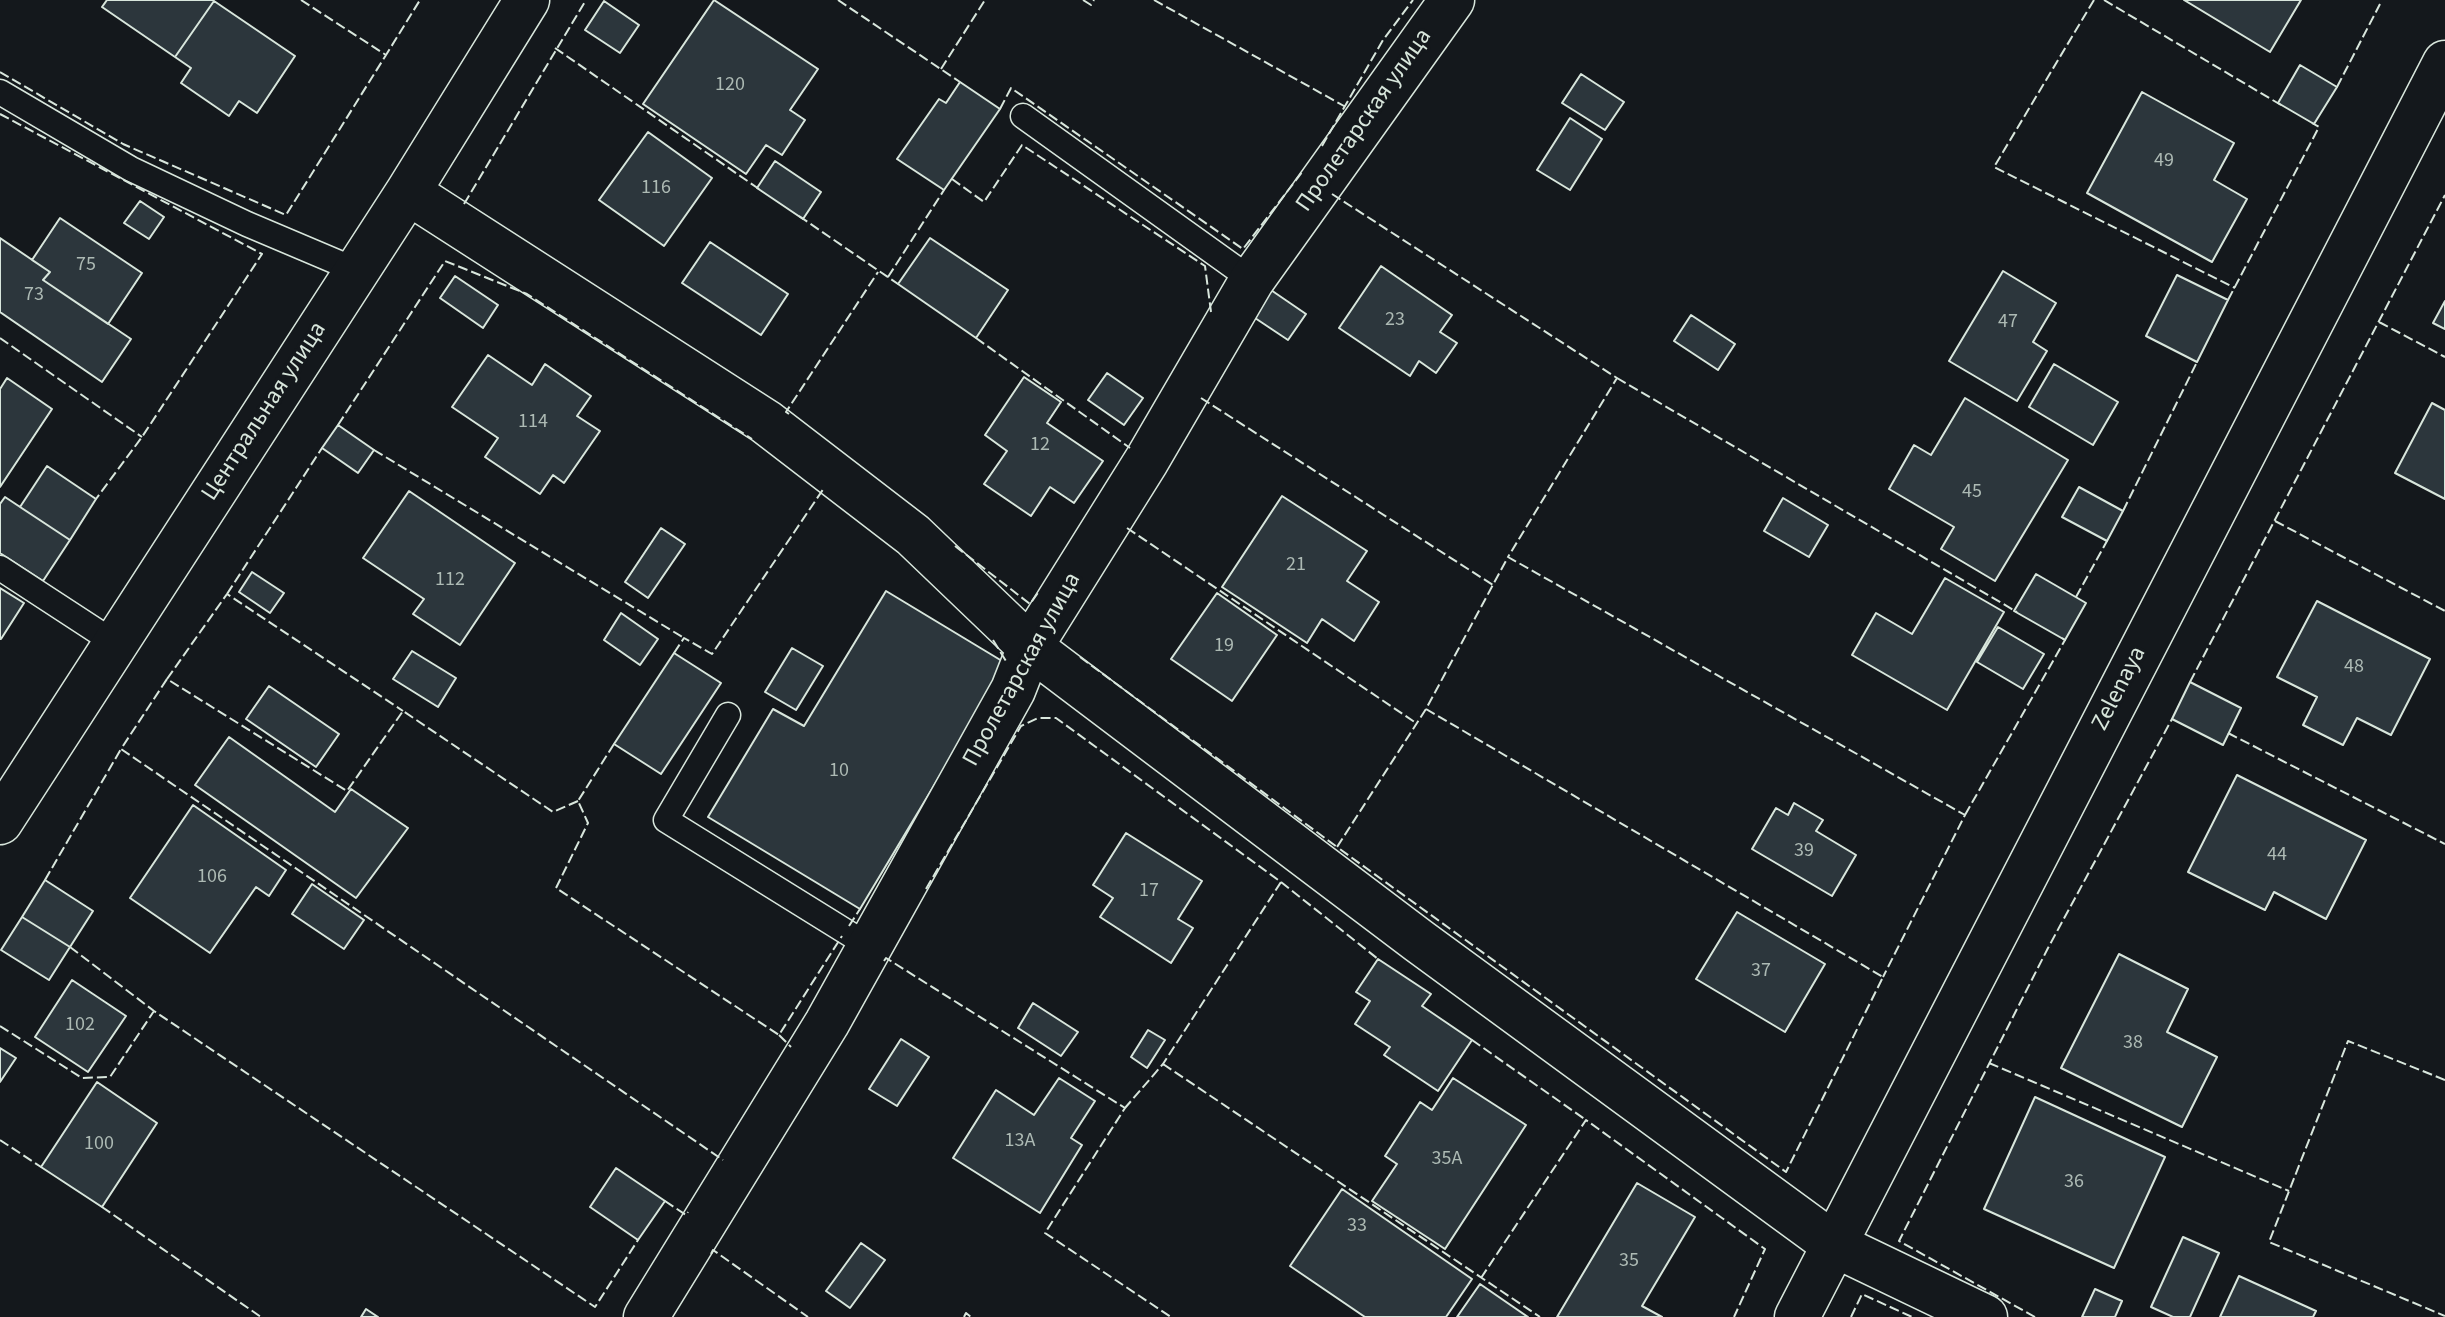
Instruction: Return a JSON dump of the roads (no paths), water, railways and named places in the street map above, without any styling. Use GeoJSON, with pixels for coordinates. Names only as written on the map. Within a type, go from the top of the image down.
{"type":"FeatureCollection","features":[{"type":"Feature","properties":{"kind":"street","name":"Центральная улица"},"geometry":{"type":"LineString","coordinates":[[0,822],[358,271],[527,0]]}},
{"type":"Feature","properties":{"kind":"street","name":"Пролетарская улица"},"geometry":{"type":"LineString","coordinates":[[646,1317],[827,1023],[1013,690],[1030,647],[1147,460],[1252,280],[1452,0]]}},
{"type":"Feature","properties":{"kind":"street","name":"Zelenaya"},"geometry":{"type":"LineString","coordinates":[[1797,1317],[2445,63]]}},
{"type":"Feature","properties":{"kind":"street"},"geometry":{"type":"LineString","coordinates":[[408,192],[766,422],[913,535],[1030,647],[1419,941],[1833,1244],[1985,1317]]}},
{"type":"Feature","properties":{"kind":"lane"},"geometry":{"type":"LineString","coordinates":[[0,92],[131,169],[247,224],[358,271]]}},
{"type":"Feature","properties":{"kind":"lane"},"geometry":{"type":"LineString","coordinates":[[1023,116],[1252,280]]}},
{"type":"Feature","properties":{"kind":"lane"},"geometry":{"type":"LineString","coordinates":[[0,568],[115,643]]}},
{"type":"Feature","properties":{"kind":"lane"},"geometry":{"type":"LineString","coordinates":[[728,715],[666,820],[869,946]]}}]}
